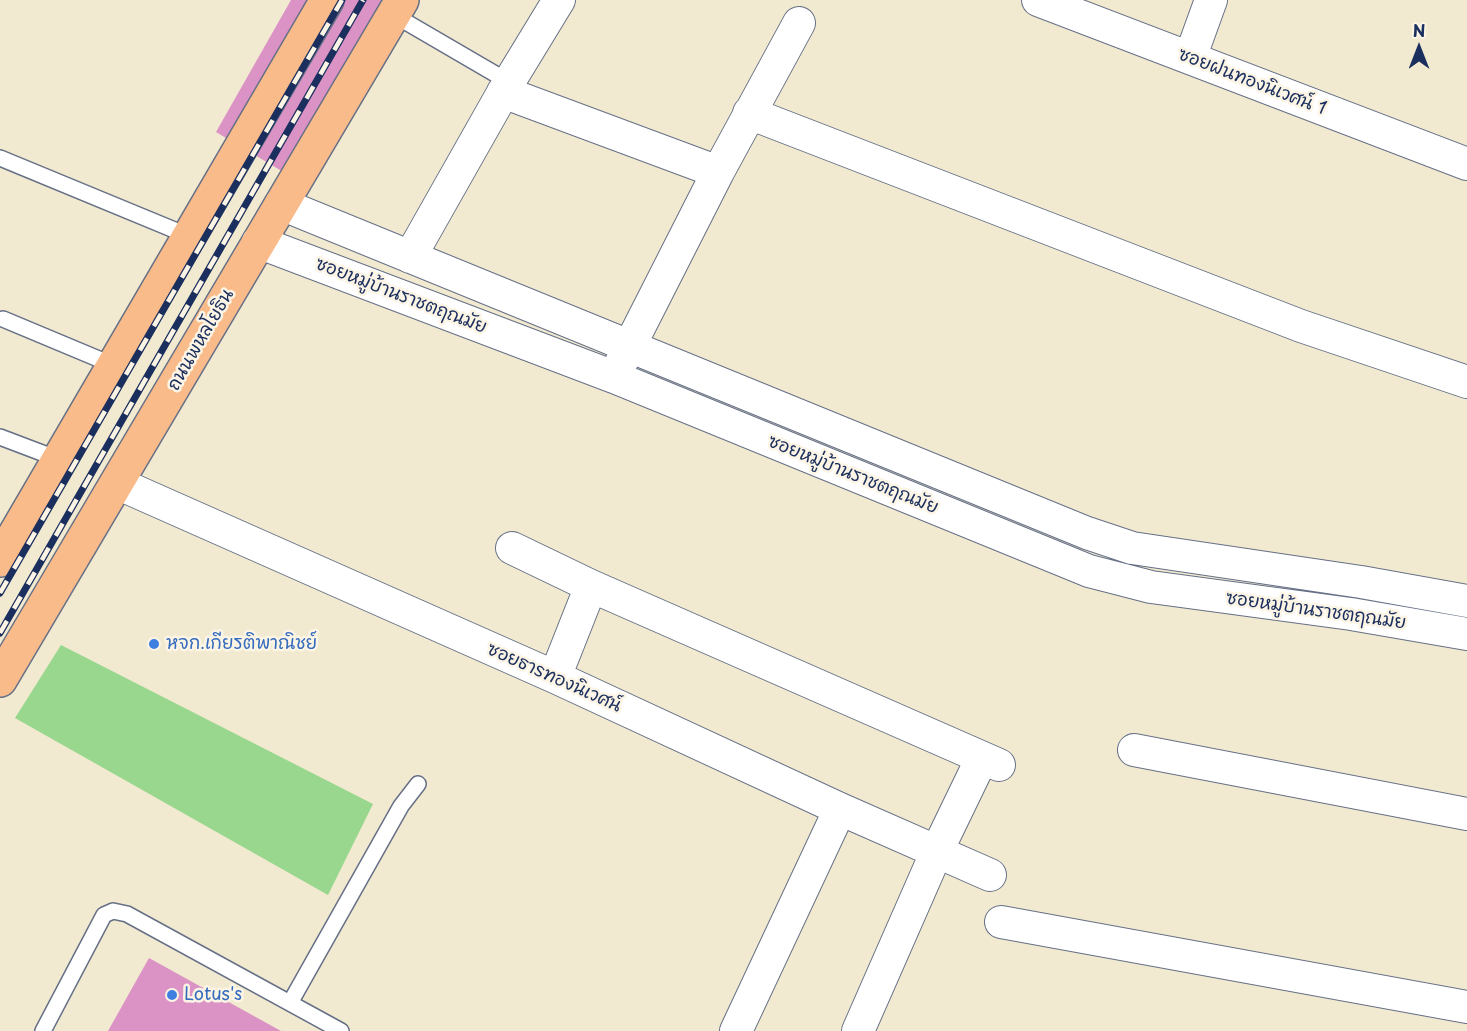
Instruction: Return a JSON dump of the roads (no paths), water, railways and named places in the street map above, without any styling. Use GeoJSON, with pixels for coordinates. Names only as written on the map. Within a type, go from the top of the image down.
{"type":"FeatureCollection","features":[{"type":"Feature","properties":{"kind":"main road"},"geometry":{"type":"LineString","coordinates":[[0,560],[327,0]]}},
{"type":"Feature","properties":{"kind":"main road","name":"ถนนพหลโยธิน"},"geometry":{"type":"LineString","coordinates":[[0,680],[398,7]]}},
{"type":"Feature","properties":{"kind":"street"},"geometry":{"type":"LineString","coordinates":[[410,257],[506,87],[559,0]]}},
{"type":"Feature","properties":{"kind":"street","name":"ซอยฝนทองนิเวศน์ 1"},"geometry":{"type":"LineString","coordinates":[[1038,0],[1467,164]]}},
{"type":"Feature","properties":{"kind":"street"},"geometry":{"type":"LineString","coordinates":[[1190,58],[1211,0]]}},
{"type":"Feature","properties":{"kind":"street"},"geometry":{"type":"LineString","coordinates":[[614,377],[718,172],[799,23]]}},
{"type":"Feature","properties":{"kind":"street"},"geometry":{"type":"LineString","coordinates":[[506,87],[718,172]]}},
{"type":"Feature","properties":{"kind":"street"},"geometry":{"type":"LineString","coordinates":[[749,113],[1301,326],[1467,382]]}},
{"type":"Feature","properties":{"kind":"street","name":"ซอยหมู่บ้านราชตฤณมัย"},"geometry":{"type":"LineString","coordinates":[[281,204],[1087,533],[1132,548],[1361,582],[1467,601]]}},
{"type":"Feature","properties":{"kind":"street","name":"ซอยหมู่บ้านราชตฤณมัย"},"geometry":{"type":"LineString","coordinates":[[258,242],[614,377],[1089,571],[1151,587],[1352,614],[1467,634]]}},
{"type":"Feature","properties":{"kind":"street","name":"ซอยธารทองนิเวศน์"},"geometry":{"type":"LineString","coordinates":[[117,483],[555,677],[840,809],[990,875]]}},
{"type":"Feature","properties":{"kind":"street"},"geometry":{"type":"LineString","coordinates":[[512,548],[591,586],[991,762],[937,851],[858,1031]]}},
{"type":"Feature","properties":{"kind":"street"},"geometry":{"type":"LineString","coordinates":[[1352,614],[1361,582]]}},
{"type":"Feature","properties":{"kind":"street"},"geometry":{"type":"LineString","coordinates":[[555,677],[591,586]]}},
{"type":"Feature","properties":{"kind":"street"},"geometry":{"type":"LineString","coordinates":[[1134,750],[1467,814]]}},
{"type":"Feature","properties":{"kind":"street"},"geometry":{"type":"LineString","coordinates":[[736,1031],[840,809]]}},
{"type":"Feature","properties":{"kind":"street"},"geometry":{"type":"LineString","coordinates":[[1001,922],[1467,1007]]}},
{"type":"Feature","properties":{"kind":"lane"},"geometry":{"type":"LineString","coordinates":[[398,7],[506,87]]}},
{"type":"Feature","properties":{"kind":"lane"},"geometry":{"type":"LineString","coordinates":[[0,158],[189,236]]}},
{"type":"Feature","properties":{"kind":"lane"},"geometry":{"type":"LineString","coordinates":[[3,319],[113,365]]}},
{"type":"Feature","properties":{"kind":"lane"},"geometry":{"type":"LineString","coordinates":[[0,437],[58,459]]}},
{"type":"Feature","properties":{"kind":"lane"},"geometry":{"type":"LineString","coordinates":[[290,1003],[401,806],[418,784]]}},
{"type":"Feature","properties":{"kind":"lane"},"geometry":{"type":"LineString","coordinates":[[43,1031],[104,915],[113,911],[127,914],[341,1031]]}},
{"type":"Feature","properties":{"kind":"railway"},"geometry":{"type":"LineString","coordinates":[[0,593],[342,0]]}},
{"type":"Feature","properties":{"kind":"railway"},"geometry":{"type":"LineString","coordinates":[[0,633],[363,0]]}},
{"type":"Feature","properties":{"kind":"place","name":"หจก.เกียรติพาณิชย์"},"geometry":{"type":"Point","coordinates":[154,644]}},
{"type":"Feature","properties":{"kind":"place","name":"Lotus's"},"geometry":{"type":"Point","coordinates":[172,995]}}]}
